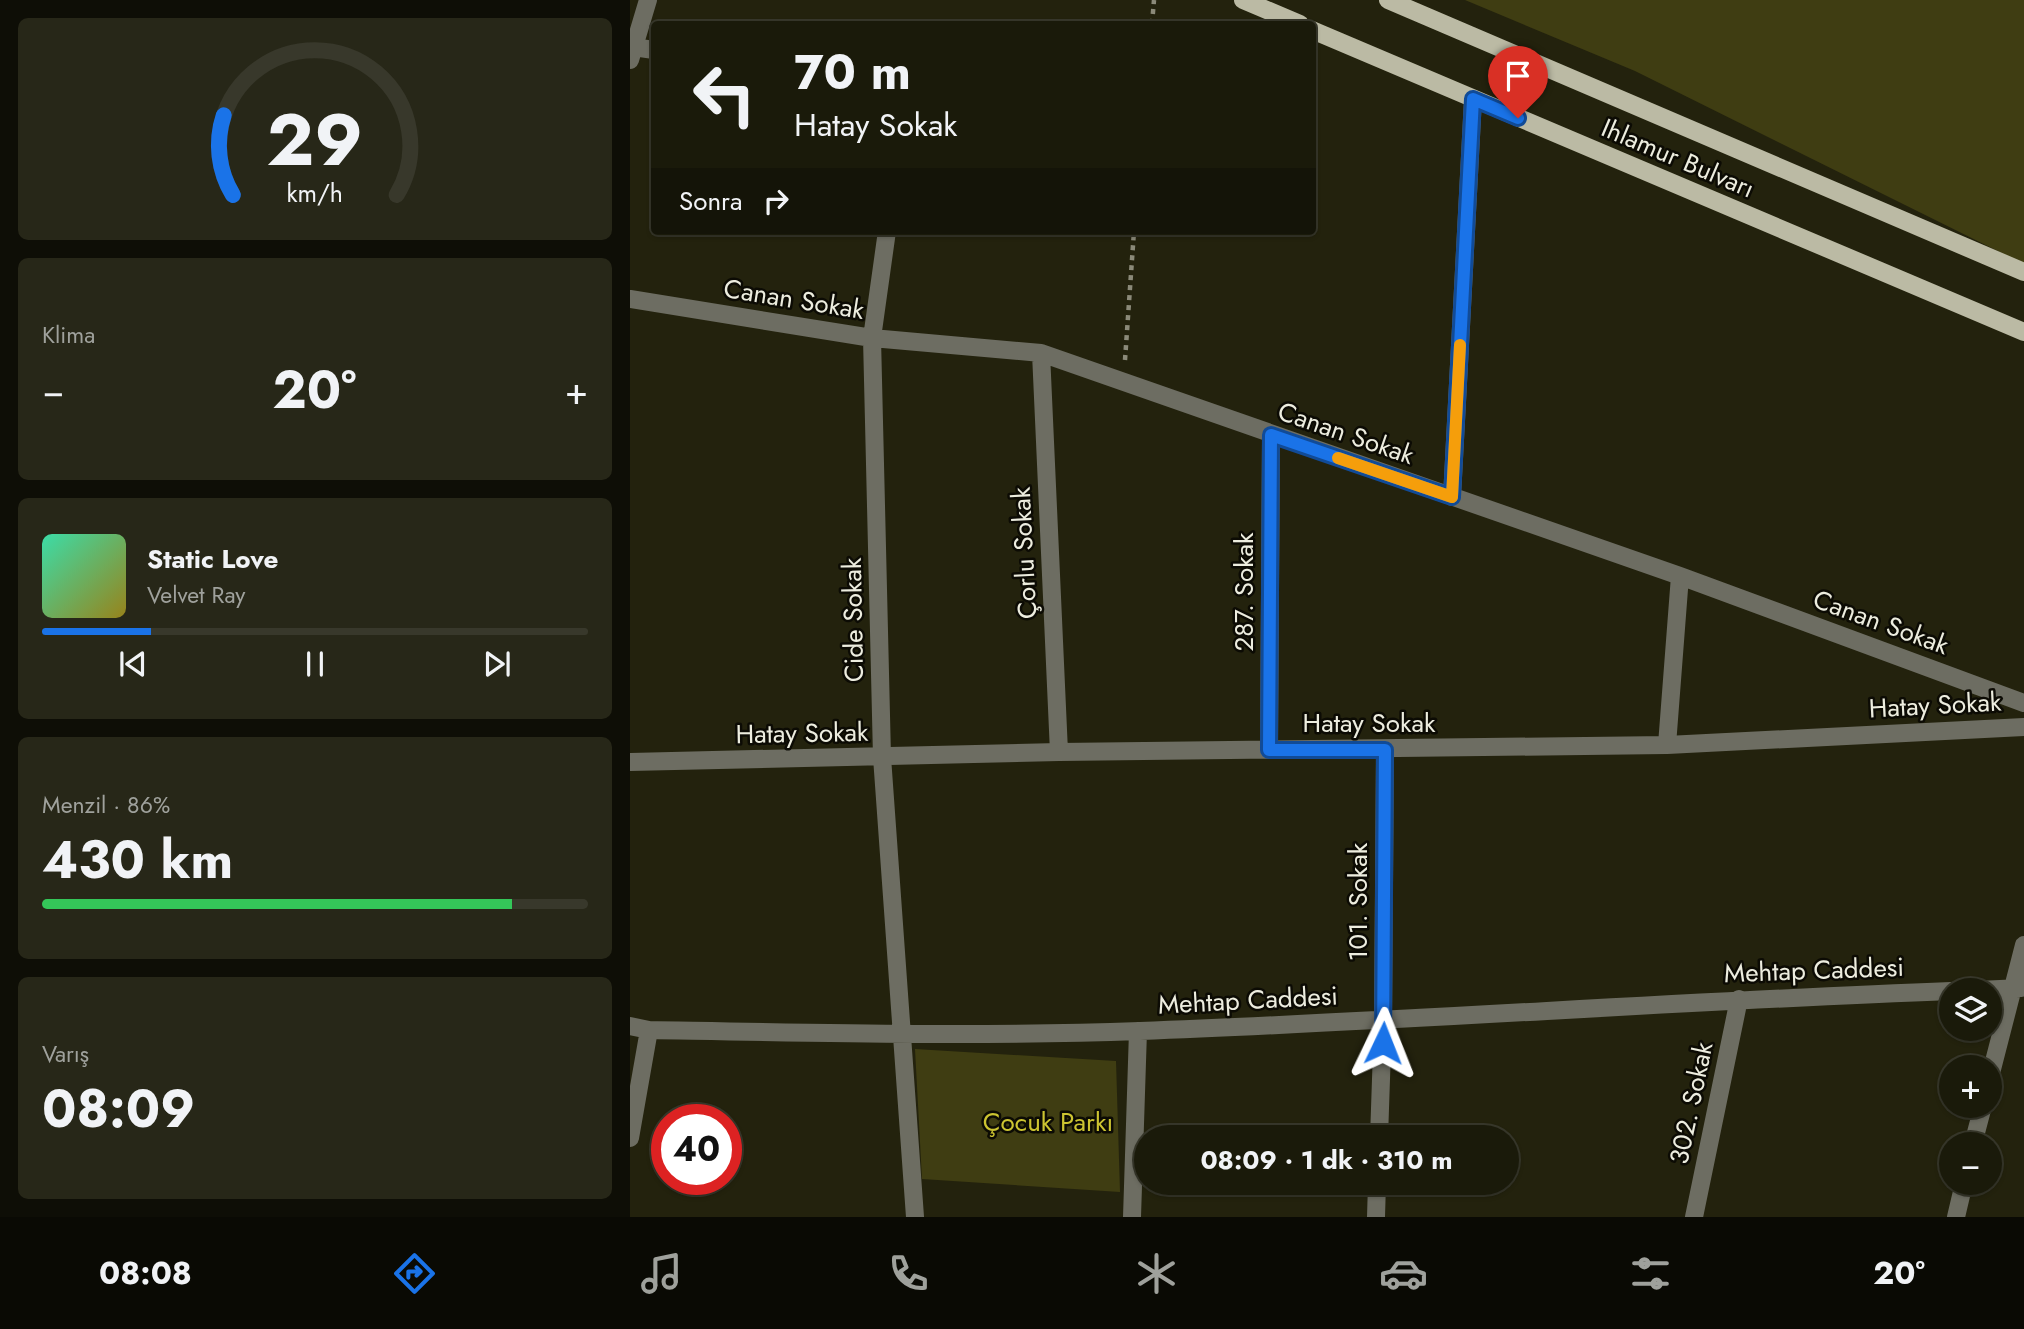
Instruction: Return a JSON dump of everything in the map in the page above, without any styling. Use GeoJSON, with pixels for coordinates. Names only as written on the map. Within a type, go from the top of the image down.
{"type":"FeatureCollection","features":[{"type":"Feature","properties":{"kind":"main road"},"geometry":{"type":"LineString","coordinates":[[1243,0],[1293,21]]}},
{"type":"Feature","properties":{"kind":"main road","name":"Ihlamur Bulvarı"},"geometry":{"type":"LineString","coordinates":[[1388,0],[2024,272]]}},
{"type":"Feature","properties":{"kind":"main road","name":"Ihlamur Bulvarı"},"geometry":{"type":"LineString","coordinates":[[1316,32],[2024,332]]}},
{"type":"Feature","properties":{"kind":"street"},"geometry":{"type":"LineString","coordinates":[[648,0],[632,53],[651,50]]}},
{"type":"Feature","properties":{"kind":"street"},"geometry":{"type":"LineString","coordinates":[[1452,497],[1473,99]]}},
{"type":"Feature","properties":{"kind":"street","name":"Cide Sokak"},"geometry":{"type":"LineString","coordinates":[[886,235],[872,338],[882,757],[915,1217]]}},
{"type":"Feature","properties":{"kind":"street","name":"Canan Sokak"},"geometry":{"type":"LineString","coordinates":[[630,299],[872,338],[1041,353],[1680,576],[2024,703]]}},
{"type":"Feature","properties":{"kind":"street","name":"Çorlu Sokak"},"geometry":{"type":"LineString","coordinates":[[1041,353],[1059,752]]}},
{"type":"Feature","properties":{"kind":"street","name":"287. Sokak"},"geometry":{"type":"LineString","coordinates":[[1269,750],[1271,435]]}},
{"type":"Feature","properties":{"kind":"street"},"geometry":{"type":"LineString","coordinates":[[1667,745],[1680,576]]}},
{"type":"Feature","properties":{"kind":"street","name":"Hatay Sokak"},"geometry":{"type":"LineString","coordinates":[[630,762],[1059,752],[1667,745],[2024,727]]}},
{"type":"Feature","properties":{"kind":"street","name":"101. Sokak"},"geometry":{"type":"LineString","coordinates":[[1380,1125],[1384,1020],[1385,750]]}},
{"type":"Feature","properties":{"kind":"street"},"geometry":{"type":"LineString","coordinates":[[1997,1055],[2018,989],[2024,945]]}},
{"type":"Feature","properties":{"kind":"street","name":"Mehtap Caddesi"},"geometry":{"type":"LineString","coordinates":[[630,1026],[649,1030],[904,1035],[1138,1031],[1739,999],[1939,992]]}},
{"type":"Feature","properties":{"kind":"street","name":"302. Sokak"},"geometry":{"type":"LineString","coordinates":[[1694,1217],[1739,999]]}},
{"type":"Feature","properties":{"kind":"street"},"geometry":{"type":"LineString","coordinates":[[630,1138],[649,1030]]}},
{"type":"Feature","properties":{"kind":"street"},"geometry":{"type":"LineString","coordinates":[[1132,1217],[1138,1031]]}},
{"type":"Feature","properties":{"kind":"street"},"geometry":{"type":"LineString","coordinates":[[1376,1217],[1377,1195]]}},
{"type":"Feature","properties":{"kind":"street"},"geometry":{"type":"LineString","coordinates":[[1956,1217],[1961,1195]]}},
{"type":"Feature","properties":{"kind":"path"},"geometry":{"type":"LineString","coordinates":[[1152,21],[1154,0]]}},
{"type":"Feature","properties":{"kind":"path"},"geometry":{"type":"LineString","coordinates":[[1124,382],[1134,235]]}},
{"type":"Feature","properties":{"kind":"green space"},"geometry":{"type":"Polygon","coordinates":[[[1465,0],[2024,0],[2024,264],[1635,71],[1465,0]]]}},
{"type":"Feature","properties":{"kind":"green space","name":"Çocuk Parkı"},"geometry":{"type":"Polygon","coordinates":[[[915,1049],[1116,1061],[1120,1192],[922,1179],[915,1049]]]}},
{"type":"Feature","properties":{"kind":"slow traffic"},"geometry":{"type":"LineString","coordinates":[[1338,458],[1452,497],[1460,345]]}},
{"type":"Feature","properties":{"kind":"route"},"geometry":{"type":"LineString","coordinates":[[1383,1043],[1385,750],[1269,750],[1271,435],[1452,497],[1473,99],[1518,118]]}}]}
